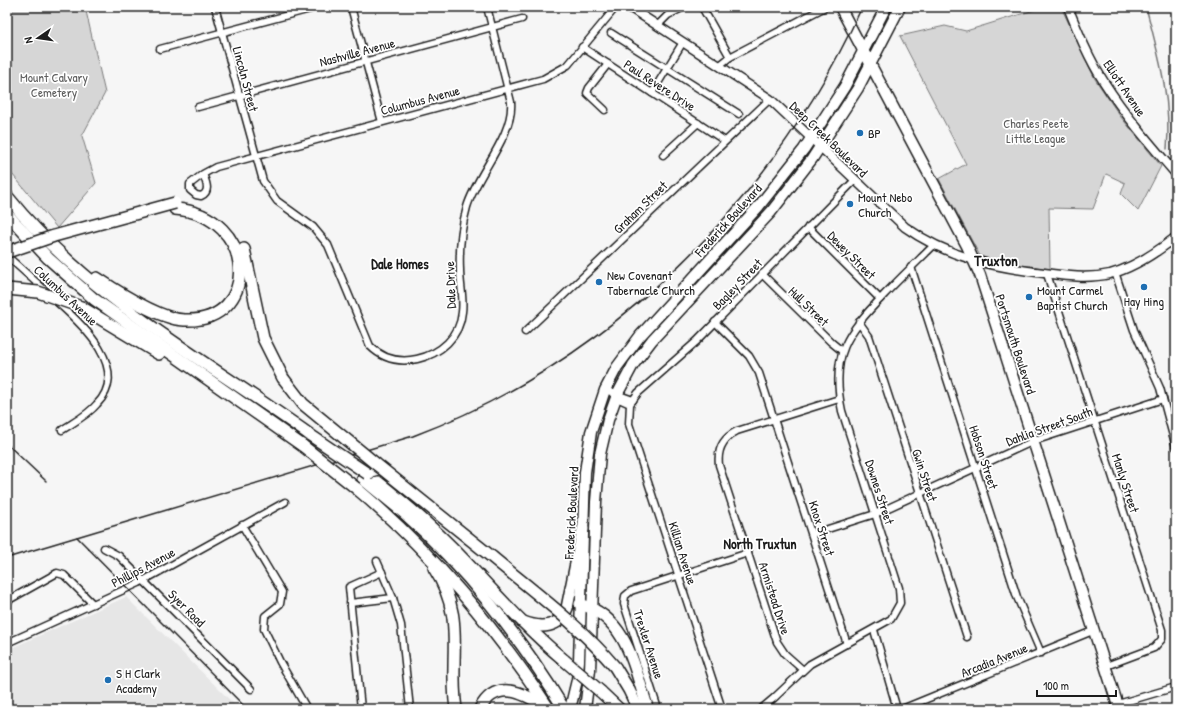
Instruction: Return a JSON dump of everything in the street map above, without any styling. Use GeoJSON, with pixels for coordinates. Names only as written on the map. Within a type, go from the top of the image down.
{"type":"FeatureCollection","features":[{"type":"Feature","properties":{"kind":"highway"},"geometry":{"type":"LineString","coordinates":[[7,196],[58,252],[114,300],[310,435],[426,523],[465,560],[520,621],[619,709]]}},
{"type":"Feature","properties":{"kind":"highway"},"geometry":{"type":"LineString","coordinates":[[7,257],[61,239],[175,206],[201,214],[217,223],[230,236],[237,252],[240,270],[238,287],[229,302],[216,312],[200,319],[184,320],[168,316],[131,300],[58,252]]}},
{"type":"Feature","properties":{"kind":"highway"},"geometry":{"type":"LineString","coordinates":[[7,252],[61,234],[175,206],[198,206],[212,212],[225,221],[241,243],[245,253],[263,338],[282,378],[303,404],[570,621],[599,648],[615,667],[630,690],[638,709]]}},
{"type":"Feature","properties":{"kind":"highway"},"geometry":{"type":"LineString","coordinates":[[7,214],[48,258],[94,299],[303,446],[356,488],[421,547],[467,598],[511,653],[549,709]]}},
{"type":"Feature","properties":{"kind":"highway"},"geometry":{"type":"LineString","coordinates":[[7,289],[38,292],[81,307],[156,352],[303,446]]}},
{"type":"Feature","properties":{"kind":"highway"},"geometry":{"type":"LineString","coordinates":[[365,476],[458,568],[505,624],[564,709]]}},
{"type":"Feature","properties":{"kind":"highway"},"geometry":{"type":"LineString","coordinates":[[356,488],[429,561],[447,591],[455,628],[453,677],[456,709]]}},
{"type":"Feature","properties":{"kind":"highway"},"geometry":{"type":"LineString","coordinates":[[520,621],[531,625],[544,627],[555,624],[562,617],[567,608],[583,529]]}},
{"type":"Feature","properties":{"kind":"highway"},"geometry":{"type":"LineString","coordinates":[[580,604],[594,608],[607,618],[625,640],[648,709]]}},
{"type":"Feature","properties":{"kind":"highway"},"geometry":{"type":"LineString","coordinates":[[480,709],[489,698],[505,691],[520,692],[549,709]]}},
{"type":"Feature","properties":{"kind":"main road","name":"Portsmouth Boulevard"},"geometry":{"type":"LineString","coordinates":[[840,7],[974,261],[1034,440],[1118,707]]}},
{"type":"Feature","properties":{"kind":"main road","name":"Frederick Boulevard"},"geometry":{"type":"LineString","coordinates":[[570,709],[577,680],[587,454],[596,413],[605,390],[617,367],[640,336],[759,206],[812,138],[833,107],[864,52],[886,7]]}},
{"type":"Feature","properties":{"kind":"main road","name":"Frederick Boulevard"},"geometry":{"type":"LineString","coordinates":[[585,709],[590,670],[594,608],[596,502],[600,454],[608,420],[618,395],[634,365],[652,340],[771,212],[821,146],[871,66],[900,7]]}},
{"type":"Feature","properties":{"kind":"street","name":"Lincoln Street"},"geometry":{"type":"LineString","coordinates":[[215,7],[256,156]]}},
{"type":"Feature","properties":{"kind":"street"},"geometry":{"type":"LineString","coordinates":[[160,49],[318,7]]}},
{"type":"Feature","properties":{"kind":"street"},"geometry":{"type":"LineString","coordinates":[[351,7],[382,122]]}},
{"type":"Feature","properties":{"kind":"street","name":"Dale Drive"},"geometry":{"type":"LineString","coordinates":[[256,156],[263,181],[271,194],[277,201],[313,227],[328,245],[370,346],[382,356],[393,360],[402,361],[420,358],[445,346],[456,332],[461,320],[463,304],[460,254],[462,225],[475,186],[510,123],[512,110],[508,88],[486,7]]}},
{"type":"Feature","properties":{"kind":"street","name":"Columbus Avenue"},"geometry":{"type":"LineString","coordinates":[[203,174],[216,167],[552,75],[568,64],[616,7]]}},
{"type":"Feature","properties":{"kind":"street","name":"Deep Creek Boulevard"},"geometry":{"type":"LineString","coordinates":[[629,7],[770,98],[904,227],[934,245],[974,261],[1012,270],[1087,277],[1115,272],[1140,261],[1176,237]]}},
{"type":"Feature","properties":{"kind":"street"},"geometry":{"type":"LineString","coordinates":[[658,25],[668,15],[684,7]]}},
{"type":"Feature","properties":{"kind":"street"},"geometry":{"type":"LineString","coordinates":[[702,7],[730,57]]}},
{"type":"Feature","properties":{"kind":"street"},"geometry":{"type":"LineString","coordinates":[[720,65],[730,57],[825,7]]}},
{"type":"Feature","properties":{"kind":"street","name":"Elliott Avenue"},"geometry":{"type":"LineString","coordinates":[[1068,7],[1103,81],[1143,136],[1176,174]]}},
{"type":"Feature","properties":{"kind":"street","name":"Nashville Avenue"},"geometry":{"type":"LineString","coordinates":[[198,107],[522,20]]}},
{"type":"Feature","properties":{"kind":"street"},"geometry":{"type":"LineString","coordinates":[[611,34],[739,114]]}},
{"type":"Feature","properties":{"kind":"street"},"geometry":{"type":"LineString","coordinates":[[652,93],[683,42]]}},
{"type":"Feature","properties":{"kind":"street","name":"Paul Revere Drive"},"geometry":{"type":"LineString","coordinates":[[582,47],[725,141]]}},
{"type":"Feature","properties":{"kind":"street"},"geometry":{"type":"LineString","coordinates":[[605,110],[588,93],[589,88],[608,64]]}},
{"type":"Feature","properties":{"kind":"street","name":"Graham Street"},"geometry":{"type":"LineString","coordinates":[[526,332],[770,98]]}},
{"type":"Feature","properties":{"kind":"street"},"geometry":{"type":"LineString","coordinates":[[663,155],[698,124]]}},
{"type":"Feature","properties":{"kind":"street","name":"Bagley Street"},"geometry":{"type":"LineString","coordinates":[[631,402],[681,357],[855,180]]}},
{"type":"Feature","properties":{"kind":"street","name":"Dewey Street"},"geometry":{"type":"LineString","coordinates":[[808,227],[880,299]]}},
{"type":"Feature","properties":{"kind":"street","name":"Downes Street"},"geometry":{"type":"LineString","coordinates":[[761,709],[803,670],[820,658],[892,619],[898,608],[900,598],[899,588],[839,399],[838,379],[842,351],[846,340],[859,322],[880,299],[934,245]]}},
{"type":"Feature","properties":{"kind":"street","name":"Columbus Avenue"},"geometry":{"type":"LineString","coordinates":[[7,257],[84,326],[96,342],[106,365],[107,389],[101,400],[93,408],[62,430]]}},
{"type":"Feature","properties":{"kind":"street","name":"Hobson Street"},"geometry":{"type":"LineString","coordinates":[[911,267],[1023,612],[1040,653]]}},
{"type":"Feature","properties":{"kind":"street"},"geometry":{"type":"LineString","coordinates":[[1115,272],[1130,319],[1156,377],[1176,446]]}},
{"type":"Feature","properties":{"kind":"street","name":"Hull Street"},"geometry":{"type":"LineString","coordinates":[[762,274],[842,351]]}},
{"type":"Feature","properties":{"kind":"street","name":"Manly Street"},"geometry":{"type":"LineString","coordinates":[[1047,274],[1162,630],[1162,640],[1154,648],[1106,666]]}},
{"type":"Feature","properties":{"kind":"street"},"geometry":{"type":"LineString","coordinates":[[715,322],[754,363],[759,373],[774,419]]}},
{"type":"Feature","properties":{"kind":"street","name":"Gwin Street"},"geometry":{"type":"LineString","coordinates":[[859,322],[868,336],[966,637]]}},
{"type":"Feature","properties":{"kind":"street"},"geometry":{"type":"LineString","coordinates":[[605,390],[618,395],[619,399],[631,402]]}},
{"type":"Feature","properties":{"kind":"street","name":"Armistead Drive"},"geometry":{"type":"LineString","coordinates":[[803,670],[785,654],[777,642],[719,465],[719,453],[723,443],[732,434],[839,399]]}},
{"type":"Feature","properties":{"kind":"street","name":"Dahlia Street South"},"geometry":{"type":"LineString","coordinates":[[812,534],[875,514],[1034,440],[1163,399]]}},
{"type":"Feature","properties":{"kind":"street","name":"Killian Avenue"},"geometry":{"type":"LineString","coordinates":[[631,402],[629,424],[722,709]]}},
{"type":"Feature","properties":{"kind":"street","name":"Knox Street"},"geometry":{"type":"LineString","coordinates":[[774,419],[848,644]]}},
{"type":"Feature","properties":{"kind":"street","name":"Phillips Avenue"},"geometry":{"type":"LineString","coordinates":[[7,643],[144,581],[285,502]]}},
{"type":"Feature","properties":{"kind":"street"},"geometry":{"type":"LineString","coordinates":[[242,525],[282,592],[280,604],[265,616],[264,629],[280,662],[307,709]]}},
{"type":"Feature","properties":{"kind":"street","name":"Syer Road"},"geometry":{"type":"LineString","coordinates":[[104,548],[119,556],[251,689]]}},
{"type":"Feature","properties":{"kind":"street"},"geometry":{"type":"LineString","coordinates":[[678,576],[748,553]]}},
{"type":"Feature","properties":{"kind":"street"},"geometry":{"type":"LineString","coordinates":[[377,561],[393,598],[404,640],[410,709]]}},
{"type":"Feature","properties":{"kind":"street"},"geometry":{"type":"LineString","coordinates":[[361,709],[349,588],[382,572]]}},
{"type":"Feature","properties":{"kind":"street"},"geometry":{"type":"LineString","coordinates":[[7,601],[55,573],[60,573],[66,576],[92,604]]}},
{"type":"Feature","properties":{"kind":"street","name":"Trexler Avenue"},"geometry":{"type":"LineString","coordinates":[[658,709],[624,604],[625,596],[633,590],[678,576]]}},
{"type":"Feature","properties":{"kind":"street"},"geometry":{"type":"LineString","coordinates":[[350,603],[393,598]]}},
{"type":"Feature","properties":{"kind":"street"},"geometry":{"type":"LineString","coordinates":[[874,630],[897,709]]}},
{"type":"Feature","properties":{"kind":"street","name":"Arcadia Avenue"},"geometry":{"type":"LineString","coordinates":[[902,709],[1095,630]]}},
{"type":"Feature","properties":{"kind":"street"},"geometry":{"type":"LineString","coordinates":[[1118,707],[1176,687]]}},
{"type":"Feature","properties":{"kind":"shaded area","name":"S H Clark Academy"},"geometry":{"type":"Polygon","coordinates":[[[126,597],[239,709],[7,709],[7,650],[126,597]]]}},
{"type":"Feature","properties":{"kind":"green space","name":"Mount Calvary Cemetery"},"geometry":{"type":"Polygon","coordinates":[[[7,7],[85,7],[105,93],[82,136],[96,183],[57,228],[7,168],[7,7]]]}},
{"type":"Feature","properties":{"kind":"green space","name":"Charles Peete Little League"},"geometry":{"type":"Polygon","coordinates":[[[1044,7],[1061,7],[1095,79],[1120,116],[1161,166],[1138,211],[1121,194],[1125,183],[1106,174],[1093,209],[1049,208],[1050,269],[992,261],[980,256],[939,179],[966,164],[900,36],[945,26],[966,31],[1044,7]]]}},
{"type":"Feature","properties":{"kind":"waterway"},"geometry":{"type":"LineString","coordinates":[[1146,7],[1166,95],[1168,113],[1167,149]]}},
{"type":"Feature","properties":{"kind":"railway"},"geometry":{"type":"LineString","coordinates":[[7,558],[413,436],[486,404],[555,364],[619,318],[679,265],[734,207],[783,144],[826,77],[862,7]]}},
{"type":"Feature","properties":{"kind":"railway"},"geometry":{"type":"LineString","coordinates":[[7,444],[46,481]]}},
{"type":"Feature","properties":{"kind":"railway"},"geometry":{"type":"LineString","coordinates":[[77,537],[247,709]]}},
{"type":"Feature","properties":{"kind":"place","name":"BP"},"geometry":{"type":"Point","coordinates":[860,133]}},
{"type":"Feature","properties":{"kind":"place","name":"Mount Nebo Church"},"geometry":{"type":"Point","coordinates":[850,204]}},
{"type":"Feature","properties":{"kind":"place","name":"New Covenant Tabernacle Church"},"geometry":{"type":"Point","coordinates":[599,282]}},
{"type":"Feature","properties":{"kind":"place","name":"Hay Hing"},"geometry":{"type":"Point","coordinates":[1144,287]}},
{"type":"Feature","properties":{"kind":"place","name":"Mount Carmel Baptist Church"},"geometry":{"type":"Point","coordinates":[1029,297]}},
{"type":"Feature","properties":{"kind":"place","name":"S H Clark Academy"},"geometry":{"type":"Point","coordinates":[108,680]}},
{"type":"Feature","properties":{"kind":"district","name":"Truxton"},"geometry":{"type":"Point","coordinates":[996,261]}},
{"type":"Feature","properties":{"kind":"district","name":"Dale Homes"},"geometry":{"type":"Point","coordinates":[400,264]}},
{"type":"Feature","properties":{"kind":"district","name":"North Truxtun"},"geometry":{"type":"Point","coordinates":[760,544]}}]}
